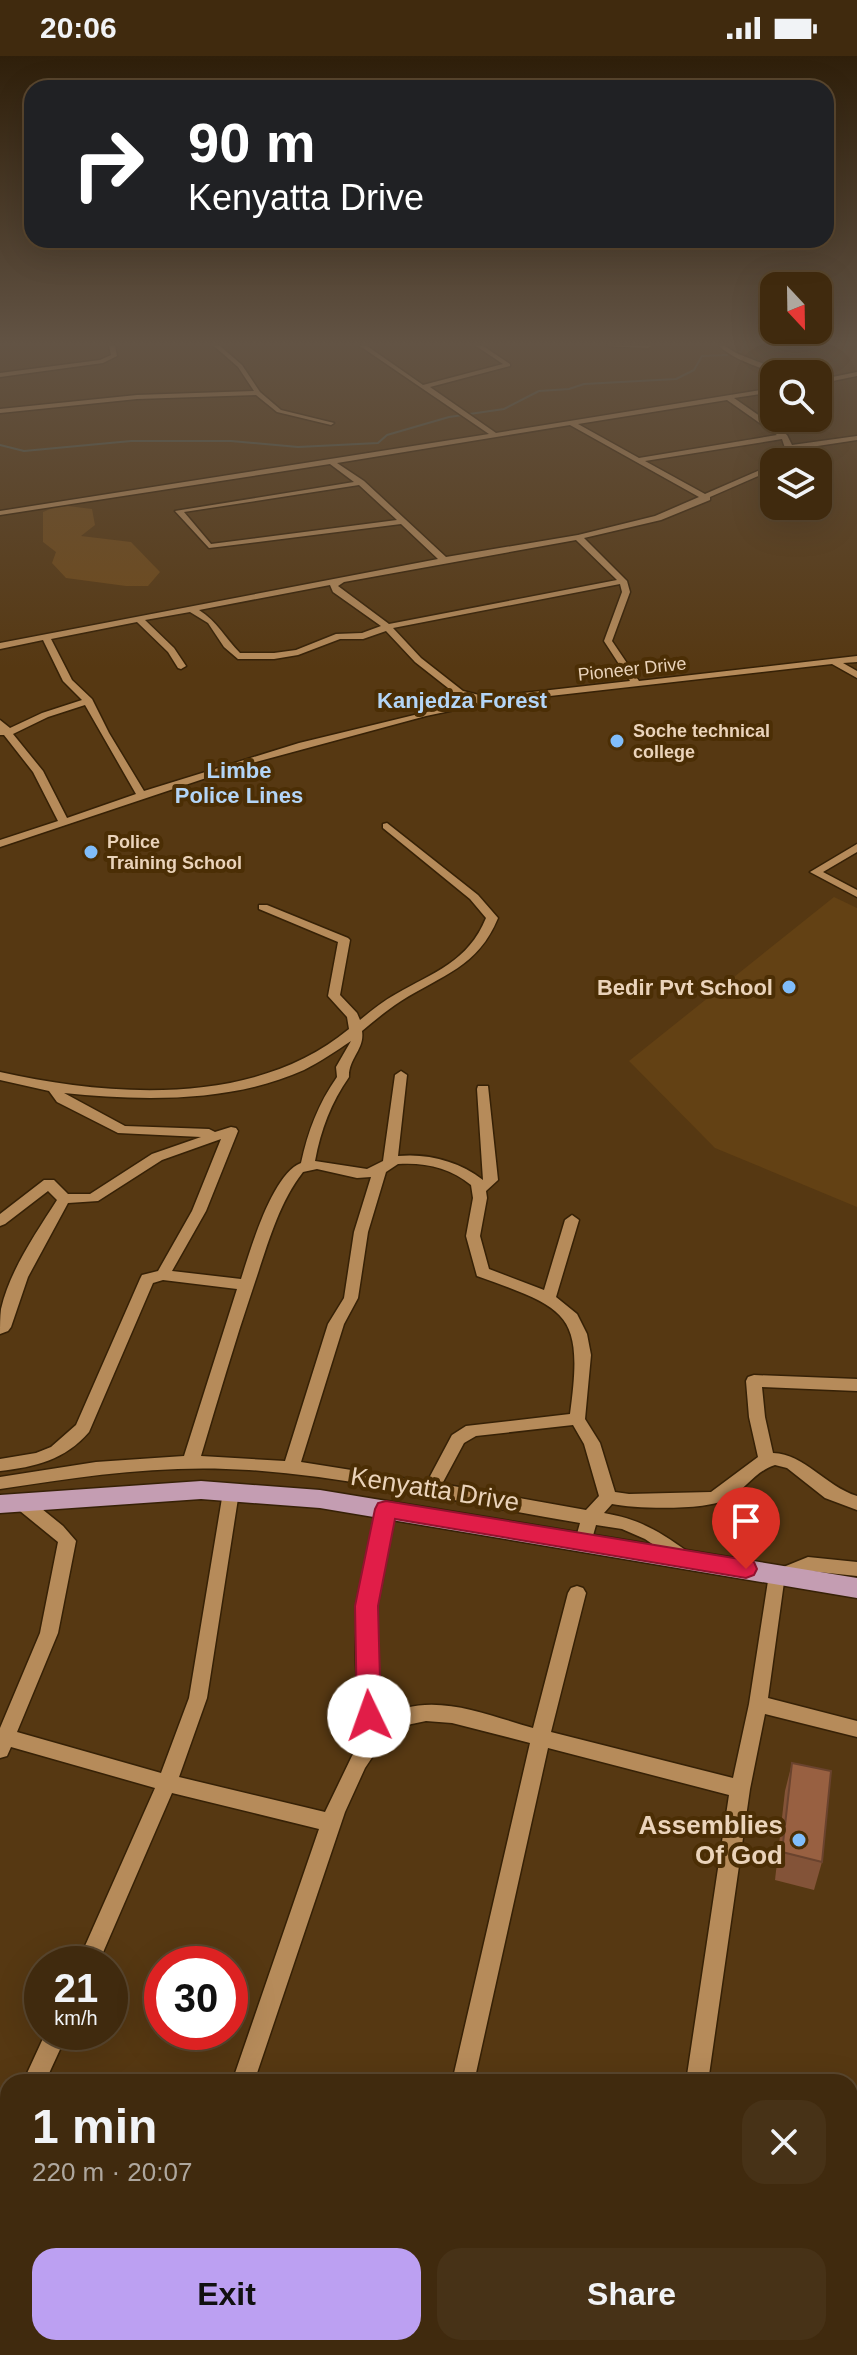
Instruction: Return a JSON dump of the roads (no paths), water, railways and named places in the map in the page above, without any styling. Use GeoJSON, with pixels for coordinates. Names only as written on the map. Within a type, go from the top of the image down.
{"type":"FeatureCollection","features":[{"type":"Feature","properties":{"kind":"main road","name":"Kenyatta Drive"},"geometry":{"type":"LineString","coordinates":[[10,1502],[201,1490],[320,1499],[587,1530],[685,1560],[857,1588]]}},
{"type":"Feature","properties":{"kind":"street"},"geometry":{"type":"LineString","coordinates":[[0,513],[384,453]]}},
{"type":"Feature","properties":{"kind":"street"},"geometry":{"type":"LineString","coordinates":[[625,453],[707,498]]}},
{"type":"Feature","properties":{"kind":"street"},"geometry":{"type":"LineString","coordinates":[[637,460],[678,453]]}},
{"type":"Feature","properties":{"kind":"street"},"geometry":{"type":"LineString","coordinates":[[331,462],[361,483],[444,560]]}},
{"type":"Feature","properties":{"kind":"street"},"geometry":{"type":"LineString","coordinates":[[0,646],[578,537],[658,518],[760,473]]}},
{"type":"Feature","properties":{"kind":"street"},"geometry":{"type":"LineString","coordinates":[[361,483],[179,511],[209,546],[400,522]]}},
{"type":"Feature","properties":{"kind":"street"},"geometry":{"type":"LineString","coordinates":[[578,537],[623,581],[626,592],[608,641],[637,685]]}},
{"type":"Feature","properties":{"kind":"street"},"geometry":{"type":"LineString","coordinates":[[341,580],[334,585],[336,590],[387,627],[418,660],[460,693],[488,700]]}},
{"type":"Feature","properties":{"kind":"street"},"geometry":{"type":"LineString","coordinates":[[192,609],[211,621],[225,644],[238,656],[287,654],[316,647],[341,635],[363,636],[387,627],[623,581]]}},
{"type":"Feature","properties":{"kind":"street"},"geometry":{"type":"LineString","coordinates":[[141,621],[171,650],[181,666]]}},
{"type":"Feature","properties":{"kind":"street"},"geometry":{"type":"LineString","coordinates":[[46,638],[68,681],[88,701],[142,796]]}},
{"type":"Feature","properties":{"kind":"street","name":"Pioneer Drive"},"geometry":{"type":"LineString","coordinates":[[0,844],[142,796],[385,722],[488,700],[857,659]]}},
{"type":"Feature","properties":{"kind":"street"},"geometry":{"type":"LineString","coordinates":[[836,663],[857,675]]}},
{"type":"Feature","properties":{"kind":"street"},"geometry":{"type":"LineString","coordinates":[[64,822],[38,771],[2,729],[88,701]]}},
{"type":"Feature","properties":{"kind":"street"},"geometry":{"type":"LineString","coordinates":[[0,1076],[93,1093],[210,1091],[272,1076],[326,1053],[382,1007],[467,959],[486,939],[492,918],[474,897],[387,826]]}},
{"type":"Feature","properties":{"kind":"street"},"geometry":{"type":"LineString","coordinates":[[857,847],[815,872],[857,894]]}},
{"type":"Feature","properties":{"kind":"street"},"geometry":{"type":"LineString","coordinates":[[263,907],[344,940],[334,996],[353,1016],[357,1041],[342,1067],[343,1077],[329,1097],[314,1132],[307,1166]]}},
{"type":"Feature","properties":{"kind":"street"},"geometry":{"type":"LineString","coordinates":[[291,1469],[336,1324],[351,1298],[361,1232],[385,1166],[401,1075]]}},
{"type":"Feature","properties":{"kind":"street"},"geometry":{"type":"LineString","coordinates":[[53,1088],[62,1099],[123,1130],[219,1134]]}},
{"type":"Feature","properties":{"kind":"street"},"geometry":{"type":"LineString","coordinates":[[479,1190],[491,1180],[483,1089]]}},
{"type":"Feature","properties":{"kind":"street"},"geometry":{"type":"LineString","coordinates":[[0,1221],[49,1183],[64,1199],[93,1198],[157,1157],[231,1131],[199,1211],[163,1275]]}},
{"type":"Feature","properties":{"kind":"street"},"geometry":{"type":"LineString","coordinates":[[0,1483],[64,1473],[191,1461],[291,1469],[431,1490],[587,1530],[608,1497],[592,1443],[577,1419],[584,1375],[583,1344],[573,1317],[549,1297],[482,1272],[473,1236],[479,1190],[472,1177],[409,1160],[367,1174],[319,1165],[307,1166],[290,1175],[247,1285],[191,1461]]}},
{"type":"Feature","properties":{"kind":"street"},"geometry":{"type":"LineString","coordinates":[[1,1331],[9,1302],[64,1199]]}},
{"type":"Feature","properties":{"kind":"street"},"geometry":{"type":"LineString","coordinates":[[549,1297],[572,1220]]}},
{"type":"Feature","properties":{"kind":"street"},"geometry":{"type":"LineString","coordinates":[[0,1465],[30,1462],[60,1453],[73,1442],[83,1428],[144,1282],[163,1275],[247,1285]]}},
{"type":"Feature","properties":{"kind":"street"},"geometry":{"type":"LineString","coordinates":[[767,1460],[757,1417],[754,1381],[857,1385]]}},
{"type":"Feature","properties":{"kind":"street"},"geometry":{"type":"LineString","coordinates":[[431,1490],[458,1439],[472,1430],[577,1419]]}},
{"type":"Feature","properties":{"kind":"street"},"geometry":{"type":"LineString","coordinates":[[608,1497],[629,1501],[711,1499],[724,1495],[767,1460],[780,1458],[791,1462],[829,1492],[857,1503]]}},
{"type":"Feature","properties":{"kind":"street"},"geometry":{"type":"LineString","coordinates":[[95,1946],[167,1783],[198,1698],[231,1492]]}},
{"type":"Feature","properties":{"kind":"street"},"geometry":{"type":"LineString","coordinates":[[10,1502],[62,1533],[67,1541],[49,1633],[2,1742],[331,1823]]}},
{"type":"Feature","properties":{"kind":"street"},"geometry":{"type":"LineString","coordinates":[[378,1735],[367,1704],[367,1606],[386,1509]]}},
{"type":"Feature","properties":{"kind":"street"},"geometry":{"type":"LineString","coordinates":[[698,2074],[740,1789],[758,1704],[779,1574],[808,1564],[857,1569]]}},
{"type":"Feature","properties":{"kind":"street"},"geometry":{"type":"LineString","coordinates":[[465,2074],[541,1735],[577,1593]]}},
{"type":"Feature","properties":{"kind":"street"},"geometry":{"type":"LineString","coordinates":[[758,1704],[857,1729]]}},
{"type":"Feature","properties":{"kind":"street"},"geometry":{"type":"LineString","coordinates":[[246,2074],[331,1823],[369,1743],[407,1714],[429,1711],[541,1735],[740,1789]]}},
{"type":"Feature","properties":{"kind":"street"},"geometry":{"type":"LineString","coordinates":[[38,2074],[49,2050]]}},
{"type":"Feature","properties":{"kind":"place","name":"Soche technical college"},"geometry":{"type":"Point","coordinates":[617,741]}},
{"type":"Feature","properties":{"kind":"place","name":"Police Training School"},"geometry":{"type":"Point","coordinates":[91,852]}},
{"type":"Feature","properties":{"kind":"place","name":"Bedir Pvt School"},"geometry":{"type":"Point","coordinates":[789,987]}},
{"type":"Feature","properties":{"kind":"place","name":"Assemblies Of God"},"geometry":{"type":"Point","coordinates":[799,1840]}},
{"type":"Feature","properties":{"kind":"district","name":"Kanjedza Forest"},"geometry":{"type":"Point","coordinates":[462,700]}},
{"type":"Feature","properties":{"kind":"district","name":"Limbe Police Lines"},"geometry":{"type":"Point","coordinates":[239,782]}}]}
